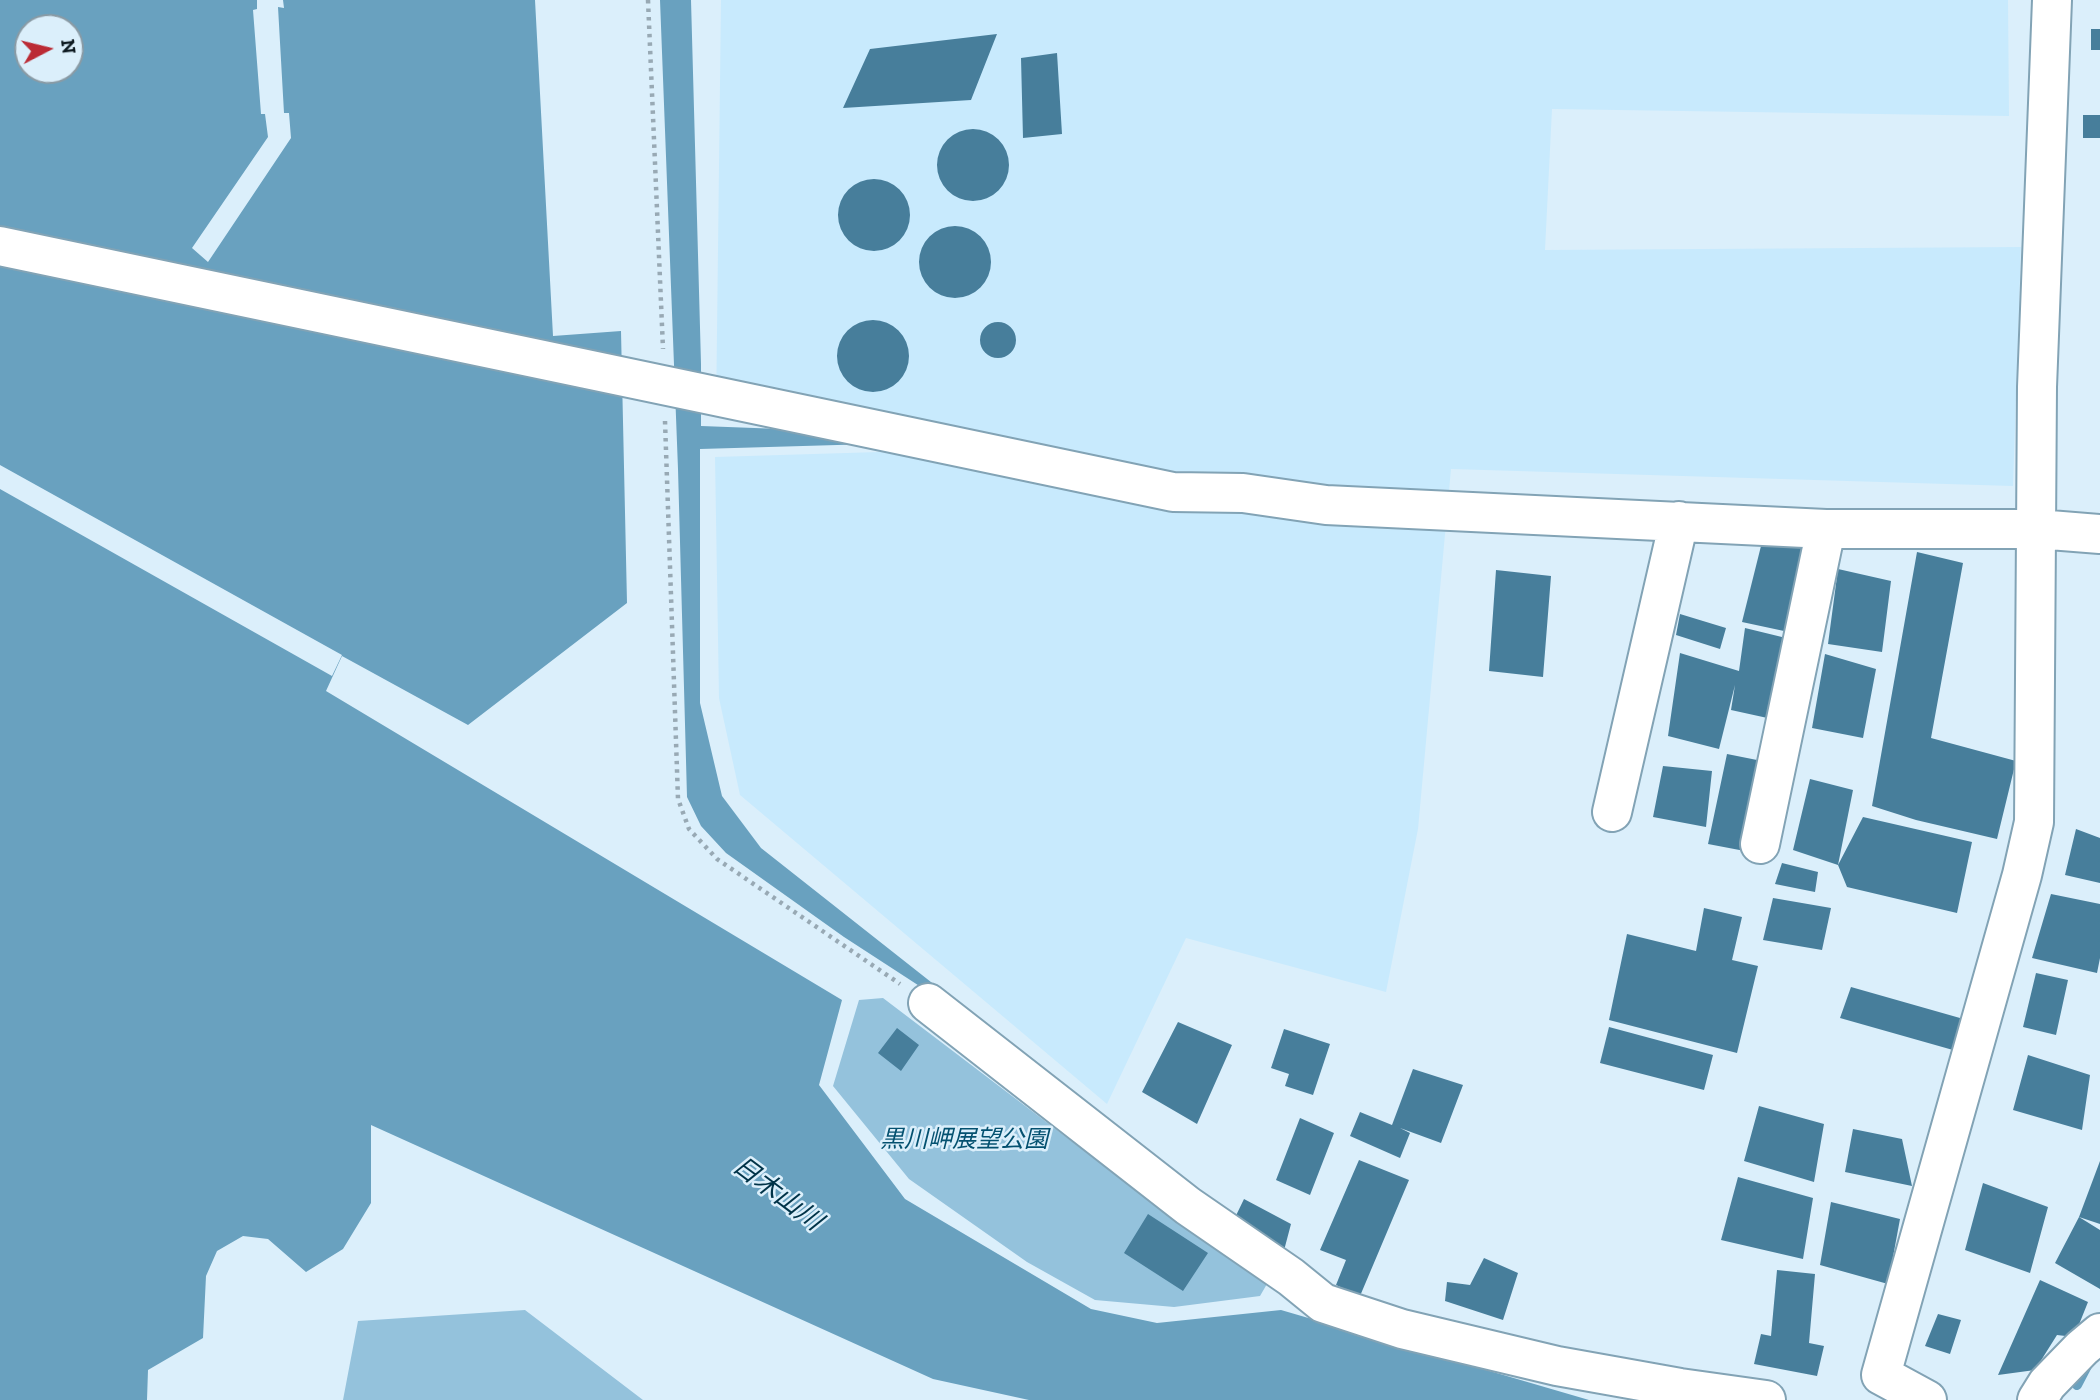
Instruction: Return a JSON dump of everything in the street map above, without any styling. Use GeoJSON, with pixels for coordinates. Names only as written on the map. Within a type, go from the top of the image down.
{"type":"FeatureCollection","features":[{"type":"Feature","properties":{"kind":"street"},"geometry":{"type":"LineString","coordinates":[[1927,1400],[1877,1387],[2018,889],[2034,822],[2037,387],[2052,0]]}},
{"type":"Feature","properties":{"kind":"street"},"geometry":{"type":"LineString","coordinates":[[0,246],[1173,492],[1243,494],[1326,505],[1826,529],[2037,529],[2100,534]]}},
{"type":"Feature","properties":{"kind":"street"},"geometry":{"type":"LineString","coordinates":[[1612,812],[1678,521]]}},
{"type":"Feature","properties":{"kind":"street"},"geometry":{"type":"LineString","coordinates":[[1760,844],[1826,529]]}},
{"type":"Feature","properties":{"kind":"street"},"geometry":{"type":"LineString","coordinates":[[928,1003],[1188,1206],[1323,1303],[1402,1329],[1557,1366],[1766,1400]]}},
{"type":"Feature","properties":{"kind":"street"},"geometry":{"type":"LineString","coordinates":[[2037,1400],[2056,1375],[2100,1333]]}},
{"type":"Feature","properties":{"kind":"path"},"geometry":{"type":"LineString","coordinates":[[648,0],[663,355]]}},
{"type":"Feature","properties":{"kind":"path"},"geometry":{"type":"LineString","coordinates":[[665,410],[678,799],[689,829],[717,859],[928,1003]]}},
{"type":"Feature","properties":{"kind":"shaded area"},"geometry":{"type":"Polygon","coordinates":[[[721,0],[2008,0],[2009,116],[1552,109],[1545,250],[2021,247],[2013,486],[1451,469],[1418,829],[1386,992],[1186,938],[1107,1104],[740,795],[719,698],[715,457],[945,450],[716,415],[721,0]]]}},
{"type":"Feature","properties":{"kind":"green space","name":"黒川岬展望公園"},"geometry":{"type":"Polygon","coordinates":[[[883,998],[1099,1162],[1271,1277],[1260,1296],[1174,1307],[1095,1300],[1027,1262],[909,1179],[833,1086],[859,1000],[883,998]]]}},
{"type":"Feature","properties":{"kind":"green space"},"geometry":{"type":"Polygon","coordinates":[[[525,1310],[643,1400],[343,1400],[358,1321],[525,1310]]]}},
{"type":"Feature","properties":{"kind":"water","name":"日木山川"},"geometry":{"type":"Polygon","coordinates":[[[0,0],[535,0],[553,336],[621,331],[627,603],[468,725],[342,656],[326,691],[842,1000],[819,1085],[905,1199],[1091,1309],[1157,1323],[1281,1310],[1589,1400],[1029,1400],[933,1379],[371,1125],[371,1203],[343,1249],[306,1272],[268,1239],[243,1236],[217,1251],[206,1276],[203,1338],[148,1370],[147,1400],[0,1400],[0,0]]]}},
{"type":"Feature","properties":{"kind":"water"},"geometry":{"type":"Polygon","coordinates":[[[660,0],[691,0],[701,426],[941,435],[940,442],[700,449],[700,703],[722,796],[761,848],[936,986],[924,989],[844,937],[726,853],[701,826],[687,797],[678,469],[660,0]]]}},
{"type":"Feature","properties":{"kind":"pier"},"geometry":{"type":"Polygon","coordinates":[[[257,0],[283,0],[284,8],[278,7],[284,113],[289,113],[291,138],[208,262],[192,248],[268,137],[265,114],[261,114],[253,10],[257,9],[257,0]]]}},
{"type":"Feature","properties":{"kind":"pier"},"geometry":{"type":"Polygon","coordinates":[[[0,465],[342,655],[332,676],[0,489],[0,465]]]}},
{"type":"Feature","properties":{"kind":"building"},"geometry":{"type":"Polygon","coordinates":[[[2091,29],[2100,29],[2100,50],[2091,50],[2091,29]]]}},
{"type":"Feature","properties":{"kind":"building"},"geometry":{"type":"Polygon","coordinates":[[[997,34],[971,100],[843,108],[870,49],[997,34]]]}},
{"type":"Feature","properties":{"kind":"building"},"geometry":{"type":"Polygon","coordinates":[[[1057,53],[1062,134],[1023,138],[1021,58],[1057,53]]]}},
{"type":"Feature","properties":{"kind":"building"},"geometry":{"type":"Polygon","coordinates":[[[2083,115],[2100,115],[2100,138],[2083,138],[2083,115]]]}},
{"type":"Feature","properties":{"kind":"building"},"geometry":{"type":"Polygon","coordinates":[[[973,129],[993,135],[1003,145],[1009,165],[1003,185],[993,195],[973,201],[953,195],[943,185],[937,165],[943,145],[953,135],[973,129]]]}},
{"type":"Feature","properties":{"kind":"building"},"geometry":{"type":"Polygon","coordinates":[[[874,179],[894,185],[904,195],[910,215],[904,235],[894,245],[874,251],[854,245],[844,235],[838,215],[844,195],[854,185],[874,179]]]}},
{"type":"Feature","properties":{"kind":"building"},"geometry":{"type":"Polygon","coordinates":[[[955,226],[975,232],[985,242],[991,262],[985,282],[975,292],[955,298],[935,292],[925,282],[919,262],[925,242],[935,232],[955,226]]]}},
{"type":"Feature","properties":{"kind":"building"},"geometry":{"type":"Polygon","coordinates":[[[873,320],[893,326],[903,336],[909,356],[903,376],[893,386],[873,392],[853,386],[843,376],[837,356],[843,336],[853,326],[873,320]]]}},
{"type":"Feature","properties":{"kind":"building"},"geometry":{"type":"Polygon","coordinates":[[[998,322],[1010,328],[1016,340],[1010,352],[998,358],[986,352],[980,340],[986,328],[998,322]]]}},
{"type":"Feature","properties":{"kind":"building"},"geometry":{"type":"Polygon","coordinates":[[[1763,538],[1805,545],[1798,634],[1742,622],[1763,538]]]}},
{"type":"Feature","properties":{"kind":"building"},"geometry":{"type":"Polygon","coordinates":[[[1917,552],[1963,563],[1931,738],[2016,761],[1997,839],[1916,820],[1872,806],[1917,552]]]}},
{"type":"Feature","properties":{"kind":"building"},"geometry":{"type":"Polygon","coordinates":[[[1838,569],[1891,581],[1882,652],[1828,644],[1838,569]]]}},
{"type":"Feature","properties":{"kind":"building"},"geometry":{"type":"Polygon","coordinates":[[[1496,570],[1551,576],[1543,677],[1489,671],[1496,570]]]}},
{"type":"Feature","properties":{"kind":"building"},"geometry":{"type":"Polygon","coordinates":[[[1680,614],[1726,628],[1720,649],[1676,635],[1680,614]]]}},
{"type":"Feature","properties":{"kind":"building"},"geometry":{"type":"Polygon","coordinates":[[[1745,628],[1786,638],[1772,719],[1731,710],[1735,685],[1719,749],[1668,736],[1680,653],[1739,671],[1745,628]]]}},
{"type":"Feature","properties":{"kind":"building"},"geometry":{"type":"Polygon","coordinates":[[[1825,654],[1876,669],[1863,738],[1812,728],[1825,654]]]}},
{"type":"Feature","properties":{"kind":"building"},"geometry":{"type":"Polygon","coordinates":[[[1727,754],[1767,762],[1750,852],[1708,844],[1727,754]]]}},
{"type":"Feature","properties":{"kind":"building"},"geometry":{"type":"Polygon","coordinates":[[[1663,766],[1712,771],[1706,827],[1653,817],[1663,766]]]}},
{"type":"Feature","properties":{"kind":"building"},"geometry":{"type":"Polygon","coordinates":[[[1810,779],[1853,790],[1838,865],[1793,850],[1810,779]]]}},
{"type":"Feature","properties":{"kind":"building"},"geometry":{"type":"Polygon","coordinates":[[[1863,817],[1972,842],[1957,913],[1847,887],[1838,865],[1863,817]]]}},
{"type":"Feature","properties":{"kind":"building"},"geometry":{"type":"Polygon","coordinates":[[[2076,829],[2100,838],[2100,883],[2065,875],[2076,829]]]}},
{"type":"Feature","properties":{"kind":"building"},"geometry":{"type":"Polygon","coordinates":[[[1782,863],[1818,872],[1815,892],[1775,884],[1782,863]]]}},
{"type":"Feature","properties":{"kind":"building"},"geometry":{"type":"Polygon","coordinates":[[[2051,894],[2100,904],[2100,958],[2097,973],[2032,958],[2051,894]]]}},
{"type":"Feature","properties":{"kind":"building"},"geometry":{"type":"Polygon","coordinates":[[[1773,898],[1831,908],[1822,950],[1763,940],[1773,898]]]}},
{"type":"Feature","properties":{"kind":"building"},"geometry":{"type":"Polygon","coordinates":[[[1704,908],[1742,917],[1732,960],[1758,966],[1737,1053],[1609,1020],[1627,934],[1696,951],[1704,908]]]}},
{"type":"Feature","properties":{"kind":"building"},"geometry":{"type":"Polygon","coordinates":[[[2036,973],[2068,980],[2056,1035],[2023,1027],[2036,973]]]}},
{"type":"Feature","properties":{"kind":"building"},"geometry":{"type":"Polygon","coordinates":[[[1851,987],[1967,1020],[1960,1052],[1840,1018],[1851,987]]]}},
{"type":"Feature","properties":{"kind":"building"},"geometry":{"type":"Polygon","coordinates":[[[1178,1022],[1232,1045],[1197,1124],[1142,1092],[1178,1022]]]}},
{"type":"Feature","properties":{"kind":"building"},"geometry":{"type":"Polygon","coordinates":[[[1609,1027],[1713,1055],[1704,1090],[1600,1063],[1609,1027]]]}},
{"type":"Feature","properties":{"kind":"building"},"geometry":{"type":"Polygon","coordinates":[[[897,1028],[919,1045],[901,1071],[878,1053],[897,1028]]]}},
{"type":"Feature","properties":{"kind":"building"},"geometry":{"type":"Polygon","coordinates":[[[1284,1029],[1330,1044],[1313,1095],[1285,1086],[1289,1074],[1271,1068],[1284,1029]]]}},
{"type":"Feature","properties":{"kind":"building"},"geometry":{"type":"Polygon","coordinates":[[[2028,1055],[2090,1075],[2082,1130],[2013,1110],[2028,1055]]]}},
{"type":"Feature","properties":{"kind":"building"},"geometry":{"type":"Polygon","coordinates":[[[1413,1069],[1463,1085],[1441,1143],[1400,1128],[1410,1133],[1400,1158],[1350,1136],[1360,1112],[1392,1125],[1413,1069]]]}},
{"type":"Feature","properties":{"kind":"building"},"geometry":{"type":"Polygon","coordinates":[[[1759,1106],[1824,1124],[1814,1182],[1744,1161],[1759,1106]]]}},
{"type":"Feature","properties":{"kind":"building"},"geometry":{"type":"Polygon","coordinates":[[[1300,1118],[1334,1133],[1310,1195],[1276,1180],[1300,1118]]]}},
{"type":"Feature","properties":{"kind":"building"},"geometry":{"type":"Polygon","coordinates":[[[1853,1129],[1902,1139],[1912,1186],[1845,1172],[1853,1129]]]}},
{"type":"Feature","properties":{"kind":"building"},"geometry":{"type":"Polygon","coordinates":[[[1359,1160],[1409,1180],[1360,1296],[1336,1285],[1346,1260],[1320,1250],[1359,1160]]]}},
{"type":"Feature","properties":{"kind":"building"},"geometry":{"type":"Polygon","coordinates":[[[2100,1161],[2100,1224],[2079,1217],[2100,1161]]]}},
{"type":"Feature","properties":{"kind":"building"},"geometry":{"type":"Polygon","coordinates":[[[1738,1177],[1813,1198],[1803,1259],[1721,1240],[1738,1177]]]}},
{"type":"Feature","properties":{"kind":"building"},"geometry":{"type":"Polygon","coordinates":[[[1983,1183],[2048,1207],[2030,1273],[1965,1250],[1983,1183]]]}},
{"type":"Feature","properties":{"kind":"building"},"geometry":{"type":"Polygon","coordinates":[[[1244,1199],[1291,1224],[1282,1258],[1229,1230],[1244,1199]]]}},
{"type":"Feature","properties":{"kind":"building"},"geometry":{"type":"Polygon","coordinates":[[[1831,1202],[1900,1219],[1888,1284],[1820,1265],[1831,1202]]]}},
{"type":"Feature","properties":{"kind":"building"},"geometry":{"type":"Polygon","coordinates":[[[1148,1214],[1208,1253],[1183,1291],[1124,1253],[1148,1214]]]}},
{"type":"Feature","properties":{"kind":"building"},"geometry":{"type":"Polygon","coordinates":[[[2079,1217],[2100,1230],[2100,1289],[2055,1263],[2079,1217]]]}},
{"type":"Feature","properties":{"kind":"building"},"geometry":{"type":"Polygon","coordinates":[[[1484,1258],[1518,1273],[1503,1320],[1445,1301],[1447,1282],[1470,1285],[1484,1258]]]}},
{"type":"Feature","properties":{"kind":"building"},"geometry":{"type":"Polygon","coordinates":[[[1777,1270],[1815,1274],[1809,1343],[1824,1346],[1817,1376],[1754,1364],[1761,1334],[1771,1336],[1777,1270]]]}},
{"type":"Feature","properties":{"kind":"building"},"geometry":{"type":"Polygon","coordinates":[[[2040,1280],[2088,1302],[2074,1337],[2057,1335],[2035,1370],[1998,1375],[2040,1280]]]}},
{"type":"Feature","properties":{"kind":"building"},"geometry":{"type":"Polygon","coordinates":[[[1938,1314],[1961,1320],[1950,1354],[1925,1346],[1938,1314]]]}},
{"type":"Feature","properties":{"kind":"waterway"},"geometry":{"type":"LineString","coordinates":[[2077,1385],[2088,1364]]}}]}
